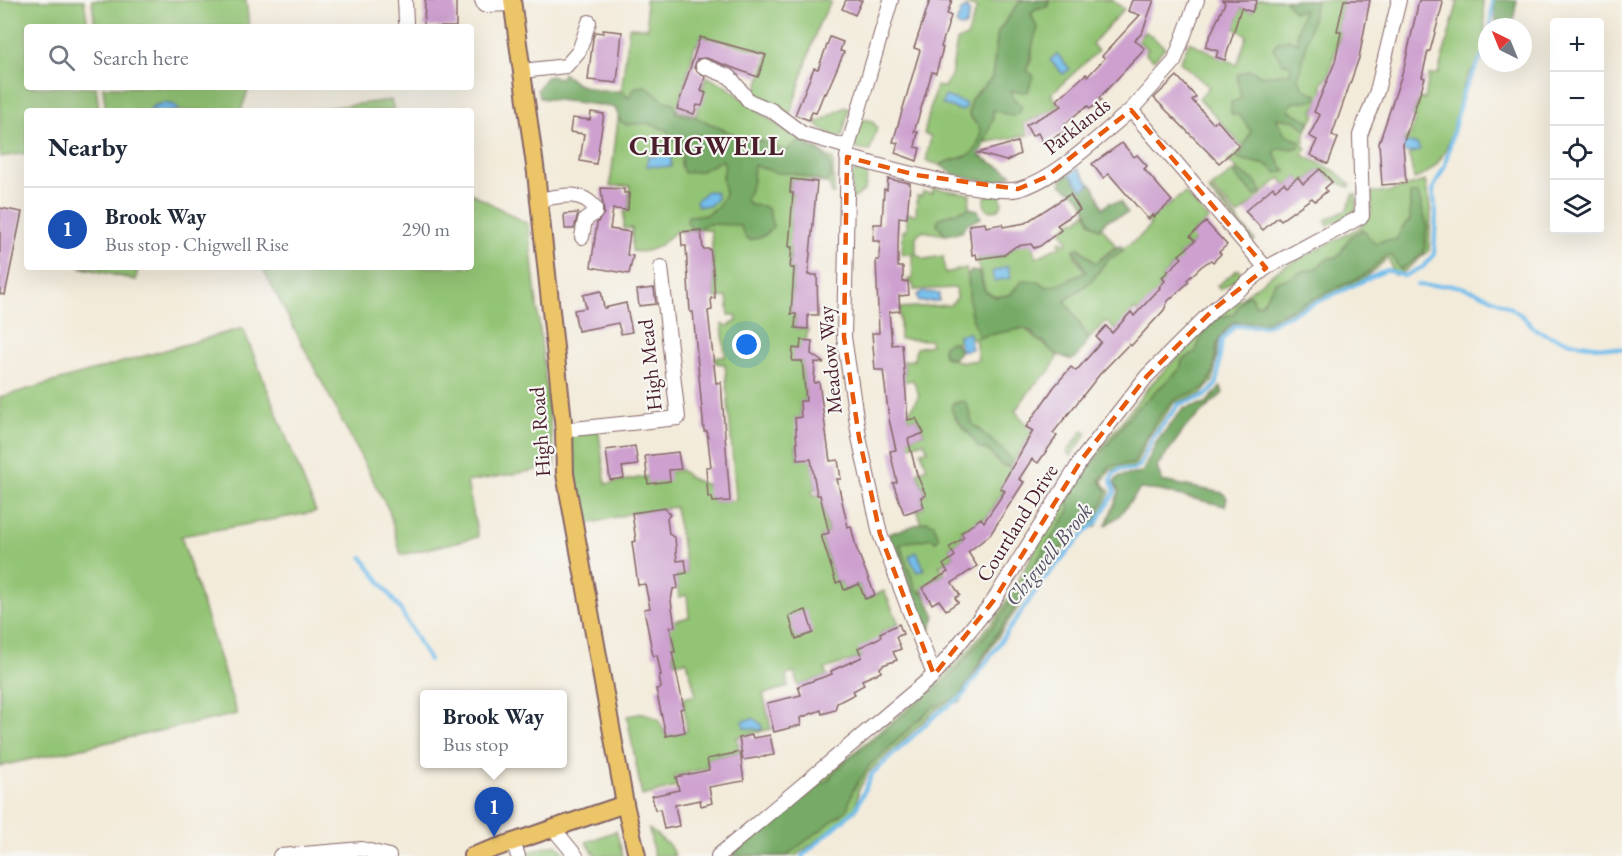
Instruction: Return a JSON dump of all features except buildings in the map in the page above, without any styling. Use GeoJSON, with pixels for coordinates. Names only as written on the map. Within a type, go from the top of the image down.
{"type":"FeatureCollection","features":[{"type":"Feature","properties":{"kind":"main road","name":"High Road"},"geometry":{"type":"LineString","coordinates":[[513,2],[539,200],[564,430],[565,474],[625,804],[637,856]]}},
{"type":"Feature","properties":{"kind":"main road"},"geometry":{"type":"LineString","coordinates":[[472,856],[515,849],[553,828],[625,804]]}},
{"type":"Feature","properties":{"kind":"street"},"geometry":{"type":"LineString","coordinates":[[405,0],[406,22]]}},
{"type":"Feature","properties":{"kind":"street"},"geometry":{"type":"LineString","coordinates":[[482,0],[484,5],[513,2]]}},
{"type":"Feature","properties":{"kind":"street","name":"Meadow Way"},"geometry":{"type":"LineString","coordinates":[[891,0],[848,152],[844,338],[859,437],[880,534],[934,675]]}},
{"type":"Feature","properties":{"kind":"street"},"geometry":{"type":"LineString","coordinates":[[1131,110],[1173,62],[1197,0]]}},
{"type":"Feature","properties":{"kind":"street","name":"Courtland Drive"},"geometry":{"type":"LineString","coordinates":[[718,856],[934,675],[994,600],[1082,459],[1146,376],[1214,309],[1266,268],[1356,222],[1362,216],[1360,135],[1377,91],[1399,0]]}},
{"type":"Feature","properties":{"kind":"street"},"geometry":{"type":"LineString","coordinates":[[522,71],[566,66],[579,51],[589,22]]}},
{"type":"Feature","properties":{"kind":"street","name":"Parklands"},"geometry":{"type":"LineString","coordinates":[[703,66],[730,77],[749,101],[771,110],[803,134],[848,152],[927,177],[995,190],[1017,189],[1046,177],[1131,110],[1266,268]]}},
{"type":"Feature","properties":{"kind":"street"},"geometry":{"type":"LineString","coordinates":[[539,200],[568,194],[589,200],[595,208],[595,213],[585,220],[582,237]]}},
{"type":"Feature","properties":{"kind":"street","name":"High Mead"},"geometry":{"type":"LineString","coordinates":[[564,430],[678,418],[661,267]]}},
{"type":"Feature","properties":{"kind":"street"},"geometry":{"type":"LineString","coordinates":[[553,828],[576,856]]}},
{"type":"Feature","properties":{"kind":"street"},"geometry":{"type":"LineString","coordinates":[[280,856],[362,849],[389,856]]}},
{"type":"Feature","properties":{"kind":"highlighted area"},"geometry":{"type":"Polygon","coordinates":[[[1131,110],[1266,268],[1214,309],[1147,376],[1082,459],[994,600],[934,675],[880,534],[859,437],[844,337],[847,157],[916,175],[1018,189],[1046,177],[1131,110]]]}},
{"type":"Feature","properties":{"kind":"green space"},"geometry":{"type":"Polygon","coordinates":[[[0,0],[84,0],[88,24],[24,24],[24,90],[96,90],[99,108],[24,108],[24,153],[0,157],[0,0]]]}},
{"type":"Feature","properties":{"kind":"green space"},"geometry":{"type":"Polygon","coordinates":[[[92,0],[246,0],[249,24],[95,24],[92,0]]]}},
{"type":"Feature","properties":{"kind":"green space"},"geometry":{"type":"Polygon","coordinates":[[[645,0],[824,0],[831,2],[818,26],[790,115],[755,95],[769,53],[701,36],[695,45],[677,111],[696,115],[706,76],[726,86],[785,131],[802,139],[833,160],[834,194],[831,194],[830,185],[826,183],[791,180],[790,193],[801,194],[793,202],[792,209],[803,210],[791,219],[790,268],[794,268],[791,313],[796,314],[795,328],[808,329],[806,341],[800,349],[794,348],[793,361],[802,361],[806,401],[800,402],[801,417],[795,418],[801,445],[796,446],[798,460],[811,458],[816,489],[812,490],[813,495],[821,495],[828,533],[821,536],[836,583],[841,581],[845,590],[859,584],[865,599],[884,591],[899,624],[880,633],[881,637],[862,657],[825,669],[827,676],[798,686],[795,673],[786,675],[788,687],[763,694],[771,729],[737,737],[739,752],[707,759],[707,768],[674,776],[676,787],[642,796],[627,716],[644,713],[658,719],[666,736],[687,731],[683,698],[696,695],[687,661],[674,663],[672,635],[667,627],[674,621],[689,617],[687,595],[679,597],[676,575],[687,573],[675,507],[632,513],[584,525],[568,430],[598,427],[606,484],[681,470],[690,478],[707,485],[713,502],[736,500],[725,364],[716,363],[715,357],[725,357],[722,324],[728,326],[737,321],[736,315],[729,315],[727,297],[715,298],[711,230],[676,231],[651,250],[632,251],[632,228],[624,229],[624,212],[629,211],[630,186],[610,186],[629,27],[648,28],[645,0]]]}},
{"type":"Feature","properties":{"kind":"green space"},"geometry":{"type":"Polygon","coordinates":[[[965,0],[1021,0],[998,32],[992,78],[971,99],[969,115],[981,130],[979,145],[970,155],[940,165],[926,161],[931,136],[924,134],[936,86],[944,87],[951,76],[957,41],[967,37],[977,8],[964,3],[965,0]]]}},
{"type":"Feature","properties":{"kind":"green space"},"geometry":{"type":"Polygon","coordinates":[[[1021,0],[1049,0],[1048,7],[1037,8],[1031,14],[1038,29],[1026,70],[1033,75],[1028,92],[1011,91],[1013,98],[1022,106],[1019,114],[1011,116],[993,110],[993,119],[980,156],[1012,174],[997,183],[955,175],[940,165],[967,156],[976,149],[981,130],[969,115],[971,99],[992,78],[998,32],[1021,0]]]}},
{"type":"Feature","properties":{"kind":"green space"},"geometry":{"type":"Polygon","coordinates":[[[1049,0],[1112,0],[1124,9],[1092,44],[1098,51],[1051,94],[1059,106],[1023,124],[1028,135],[983,143],[993,119],[992,109],[1011,116],[1013,98],[1011,91],[1015,90],[1032,59],[1032,41],[1038,29],[1031,14],[1037,8],[1048,7],[1049,0]]]}},
{"type":"Feature","properties":{"kind":"green space"},"geometry":{"type":"Polygon","coordinates":[[[1257,0],[1343,0],[1337,31],[1341,32],[1328,77],[1322,82],[1323,95],[1313,111],[1316,114],[1306,130],[1303,146],[1306,148],[1303,155],[1335,171],[1351,185],[1349,187],[1331,179],[1320,169],[1303,184],[1298,177],[1287,186],[1280,178],[1238,216],[1212,187],[1237,169],[1227,162],[1244,148],[1199,98],[1209,87],[1180,62],[1189,42],[1237,65],[1247,35],[1234,28],[1241,8],[1252,12],[1257,0]]]}},
{"type":"Feature","properties":{"kind":"green space"},"geometry":{"type":"Polygon","coordinates":[[[1285,0],[1317,0],[1298,78],[1304,89],[1318,95],[1318,99],[1292,103],[1288,110],[1310,121],[1306,130],[1296,121],[1276,118],[1285,135],[1300,141],[1299,147],[1275,151],[1275,156],[1286,172],[1277,173],[1267,165],[1238,159],[1251,131],[1240,116],[1231,114],[1231,102],[1241,99],[1237,75],[1250,70],[1262,76],[1290,73],[1291,65],[1282,63],[1273,48],[1278,42],[1288,39],[1298,43],[1297,33],[1303,10],[1294,12],[1285,0]]]}},
{"type":"Feature","properties":{"kind":"green space"},"geometry":{"type":"Polygon","coordinates":[[[1454,0],[1483,0],[1484,18],[1478,18],[1478,64],[1466,80],[1450,140],[1444,153],[1427,173],[1414,179],[1409,154],[1419,150],[1417,144],[1399,144],[1410,135],[1415,120],[1413,114],[1420,98],[1425,99],[1429,75],[1438,74],[1458,1],[1454,0]]]}},
{"type":"Feature","properties":{"kind":"green space"},"geometry":{"type":"Polygon","coordinates":[[[1493,0],[1517,0],[1514,18],[1496,18],[1493,0]]]}},
{"type":"Feature","properties":{"kind":"green space"},"geometry":{"type":"Polygon","coordinates":[[[1145,31],[1165,47],[1154,60],[1145,53],[1148,49],[1138,41],[1145,31]]]}},
{"type":"Feature","properties":{"kind":"green space"},"geometry":{"type":"Polygon","coordinates":[[[563,73],[577,84],[599,91],[622,91],[628,98],[636,87],[645,86],[665,101],[674,103],[676,113],[698,118],[744,139],[759,140],[786,151],[799,141],[825,157],[831,176],[826,183],[793,173],[777,173],[754,165],[753,181],[746,200],[750,205],[763,206],[769,210],[773,227],[765,235],[751,240],[746,238],[741,227],[737,225],[708,224],[693,231],[687,222],[688,216],[705,215],[718,207],[725,194],[722,179],[725,165],[722,160],[701,171],[684,173],[681,165],[682,152],[666,130],[647,123],[627,125],[621,122],[615,108],[540,98],[537,90],[545,78],[550,76],[561,78],[563,73]]]}},
{"type":"Feature","properties":{"kind":"green space"},"geometry":{"type":"Polygon","coordinates":[[[103,90],[248,90],[242,108],[106,108],[103,90]]]}},
{"type":"Feature","properties":{"kind":"green space"},"geometry":{"type":"Polygon","coordinates":[[[391,100],[393,108],[326,108],[391,100]]]}},
{"type":"Feature","properties":{"kind":"green space"},"geometry":{"type":"Polygon","coordinates":[[[845,107],[849,109],[842,137],[835,137],[815,124],[845,107]]]}},
{"type":"Feature","properties":{"kind":"green space"},"geometry":{"type":"Polygon","coordinates":[[[861,119],[872,121],[877,128],[870,151],[857,149],[853,144],[861,119]]]}},
{"type":"Feature","properties":{"kind":"green space"},"geometry":{"type":"Polygon","coordinates":[[[860,168],[868,170],[865,190],[852,200],[852,174],[860,168]]]}},
{"type":"Feature","properties":{"kind":"green space"},"geometry":{"type":"Polygon","coordinates":[[[1238,171],[1255,181],[1262,192],[1255,196],[1234,174],[1238,171]]]}},
{"type":"Feature","properties":{"kind":"green space"},"geometry":{"type":"Polygon","coordinates":[[[1070,174],[1082,190],[1090,184],[1094,187],[1103,208],[1109,203],[1120,202],[1128,213],[1106,221],[1099,229],[1092,223],[1081,199],[1061,184],[1062,178],[1070,174]]]}},
{"type":"Feature","properties":{"kind":"green space"},"geometry":{"type":"Polygon","coordinates":[[[1425,181],[1431,211],[1429,251],[1402,273],[1394,275],[1388,258],[1364,279],[1265,324],[1234,324],[1220,338],[1213,381],[1201,394],[1174,403],[1148,438],[1135,467],[1111,470],[1102,481],[1110,492],[1096,527],[1081,529],[1047,569],[1000,633],[961,701],[938,708],[868,773],[858,791],[857,810],[796,856],[729,856],[947,675],[999,614],[1072,485],[1152,383],[1219,315],[1278,270],[1359,228],[1371,214],[1372,192],[1388,192],[1425,181]]]}},
{"type":"Feature","properties":{"kind":"green space"},"geometry":{"type":"Polygon","coordinates":[[[933,188],[970,194],[969,208],[947,215],[937,224],[945,235],[922,231],[916,236],[916,254],[924,259],[943,256],[945,273],[966,268],[979,337],[1024,328],[1058,356],[1049,372],[1034,385],[1015,411],[1033,431],[1013,462],[973,424],[964,402],[962,427],[973,437],[978,447],[989,451],[1001,465],[1018,470],[985,519],[981,518],[961,532],[964,537],[949,548],[955,556],[939,566],[946,573],[922,588],[925,595],[916,589],[900,545],[910,540],[927,521],[921,524],[917,510],[924,507],[921,497],[926,495],[917,472],[927,468],[921,451],[928,450],[924,442],[905,447],[902,441],[924,433],[916,418],[908,420],[907,416],[919,395],[913,380],[896,383],[894,375],[905,374],[904,361],[914,360],[916,348],[931,345],[930,340],[900,339],[900,308],[950,305],[957,298],[956,288],[914,290],[913,284],[908,283],[908,279],[913,279],[912,254],[902,254],[903,231],[907,229],[907,213],[916,215],[917,196],[922,196],[923,192],[933,193],[933,188]],[[969,333],[958,335],[959,342],[951,342],[945,357],[962,362],[978,360],[975,338],[971,340],[969,333]]]}},
{"type":"Feature","properties":{"kind":"green space"},"geometry":{"type":"Polygon","coordinates":[[[1210,188],[1255,240],[1254,242],[1208,190],[1210,188]]]}},
{"type":"Feature","properties":{"kind":"green space"},"geometry":{"type":"Polygon","coordinates":[[[989,193],[997,193],[1002,198],[1000,209],[989,211],[984,206],[984,198],[989,193]]]}},
{"type":"Feature","properties":{"kind":"green space"},"geometry":{"type":"Polygon","coordinates":[[[1185,193],[1209,220],[1191,235],[1195,241],[1179,255],[1187,264],[1173,266],[1162,277],[1165,281],[1159,287],[1161,289],[1138,312],[1134,309],[1122,338],[1106,321],[1089,339],[1065,301],[1094,278],[1108,259],[1142,235],[1151,224],[1145,222],[1185,193]]]}},
{"type":"Feature","properties":{"kind":"green space"},"geometry":{"type":"Polygon","coordinates":[[[1418,193],[1427,225],[1424,253],[1400,270],[1392,256],[1387,255],[1363,276],[1266,321],[1233,322],[1217,344],[1215,363],[1207,385],[1198,391],[1182,396],[1166,408],[1150,431],[1133,464],[1110,466],[1100,480],[1107,492],[1094,523],[1079,527],[1035,578],[994,638],[959,698],[934,706],[869,766],[853,790],[847,810],[786,856],[732,856],[808,793],[827,781],[836,770],[949,678],[999,619],[1069,511],[1068,495],[1134,411],[1180,369],[1182,360],[1195,353],[1203,333],[1217,318],[1233,314],[1246,295],[1251,296],[1255,305],[1262,303],[1276,281],[1289,279],[1302,271],[1315,269],[1329,258],[1337,257],[1356,233],[1363,230],[1375,244],[1384,240],[1396,240],[1410,220],[1410,194],[1418,193]]]}},
{"type":"Feature","properties":{"kind":"green space"},"geometry":{"type":"Polygon","coordinates":[[[1353,194],[1357,195],[1355,213],[1328,225],[1325,220],[1347,210],[1353,194]]]}},
{"type":"Feature","properties":{"kind":"green space"},"geometry":{"type":"Polygon","coordinates":[[[474,195],[528,224],[555,467],[467,482],[478,537],[401,555],[389,511],[264,270],[474,270],[474,195]]]}},
{"type":"Feature","properties":{"kind":"green space"},"geometry":{"type":"Polygon","coordinates":[[[969,208],[978,210],[981,218],[966,224],[962,232],[945,235],[937,224],[939,218],[969,208]]]}},
{"type":"Feature","properties":{"kind":"green space"},"geometry":{"type":"Polygon","coordinates":[[[1086,212],[1090,222],[1099,229],[1101,226],[1116,246],[1095,263],[1080,248],[1074,249],[1076,258],[1086,272],[1058,285],[1047,287],[1037,281],[1017,286],[1010,295],[995,297],[985,291],[977,259],[1004,255],[1016,246],[1031,243],[1036,258],[1060,246],[1059,242],[1062,240],[1064,244],[1068,242],[1061,230],[1074,220],[1076,222],[1086,212]]]}},
{"type":"Feature","properties":{"kind":"green space"},"geometry":{"type":"Polygon","coordinates":[[[1121,245],[1123,251],[1107,260],[1093,279],[1065,301],[1089,339],[1076,358],[1071,360],[1052,352],[1043,341],[1038,341],[1032,332],[1024,328],[979,337],[970,311],[968,275],[971,271],[979,272],[985,291],[995,297],[1010,295],[1023,280],[1037,281],[1047,287],[1058,285],[1086,272],[1074,249],[1079,248],[1095,263],[1121,245]]]}},
{"type":"Feature","properties":{"kind":"green space"},"geometry":{"type":"Polygon","coordinates":[[[1238,269],[1242,274],[1220,290],[1217,286],[1238,269]]]}},
{"type":"Feature","properties":{"kind":"green space"},"geometry":{"type":"Polygon","coordinates":[[[92,270],[138,270],[136,280],[92,270]]]}},
{"type":"Feature","properties":{"kind":"green space"},"geometry":{"type":"Polygon","coordinates":[[[243,328],[316,512],[181,536],[237,714],[0,766],[0,397],[243,328]]]}},
{"type":"Feature","properties":{"kind":"green space"},"geometry":{"type":"Polygon","coordinates":[[[948,342],[954,342],[959,350],[957,356],[948,358],[943,353],[943,347],[948,342]]]}},
{"type":"Feature","properties":{"kind":"green space"},"geometry":{"type":"Polygon","coordinates":[[[1221,387],[1223,393],[1186,427],[1157,467],[1162,481],[1223,493],[1227,498],[1225,506],[1160,491],[1140,489],[1119,516],[1106,525],[1119,492],[1114,482],[1120,476],[1142,473],[1157,441],[1183,409],[1206,403],[1221,387]]]}},
{"type":"Feature","properties":{"kind":"green space"},"geometry":{"type":"Polygon","coordinates":[[[964,401],[968,406],[972,423],[1009,456],[1013,462],[1011,466],[1001,465],[989,451],[978,447],[956,419],[951,408],[953,403],[964,401]]]}},
{"type":"Feature","properties":{"kind":"green space"},"geometry":{"type":"Polygon","coordinates":[[[1083,430],[1087,433],[1071,456],[1067,452],[1083,430]]]}},
{"type":"Feature","properties":{"kind":"green space"},"geometry":{"type":"Polygon","coordinates":[[[927,521],[934,524],[939,538],[936,541],[930,538],[900,545],[916,589],[925,595],[935,616],[930,630],[920,614],[888,534],[927,521]]]}},
{"type":"Feature","properties":{"kind":"green space"},"geometry":{"type":"Polygon","coordinates":[[[649,829],[669,845],[675,856],[654,856],[649,829]]]}},
{"type":"Feature","properties":{"kind":"green space"},"geometry":{"type":"Polygon","coordinates":[[[616,831],[623,856],[596,856],[586,842],[616,831]]]}},
{"type":"Feature","properties":{"kind":"green space"},"geometry":{"type":"Polygon","coordinates":[[[556,844],[567,856],[530,856],[529,852],[556,844]]]}},
{"type":"Feature","properties":{"kind":"water"},"geometry":{"type":"Polygon","coordinates":[[[966,8],[970,13],[966,26],[960,27],[956,24],[961,11],[966,8]]]}},
{"type":"Feature","properties":{"kind":"water"},"geometry":{"type":"Polygon","coordinates":[[[1057,54],[1070,69],[1063,74],[1050,60],[1057,54]]]}},
{"type":"Feature","properties":{"kind":"water"},"geometry":{"type":"Polygon","coordinates":[[[945,96],[965,103],[966,108],[962,111],[942,104],[945,96]]]}},
{"type":"Feature","properties":{"kind":"water"},"geometry":{"type":"Polygon","coordinates":[[[164,103],[175,105],[177,108],[151,108],[164,103]]]}},
{"type":"Feature","properties":{"kind":"water"},"geometry":{"type":"Polygon","coordinates":[[[1404,143],[1417,144],[1420,150],[1412,153],[1405,152],[1400,149],[1404,143]]]}},
{"type":"Feature","properties":{"kind":"water"},"geometry":{"type":"Polygon","coordinates":[[[660,151],[663,155],[671,155],[671,167],[647,166],[648,156],[656,156],[660,151]]]}},
{"type":"Feature","properties":{"kind":"water"},"geometry":{"type":"Polygon","coordinates":[[[1078,168],[1090,184],[1082,190],[1070,174],[1078,168]]]}},
{"type":"Feature","properties":{"kind":"water"},"geometry":{"type":"Polygon","coordinates":[[[707,191],[716,192],[717,199],[709,206],[698,206],[696,201],[707,191]]]}},
{"type":"Feature","properties":{"kind":"water"},"geometry":{"type":"Polygon","coordinates":[[[1008,266],[1011,278],[994,281],[992,272],[1008,266]]]}},
{"type":"Feature","properties":{"kind":"water"},"geometry":{"type":"Polygon","coordinates":[[[922,292],[939,293],[939,301],[919,302],[917,295],[922,292]]]}},
{"type":"Feature","properties":{"kind":"water"},"geometry":{"type":"Polygon","coordinates":[[[969,333],[972,349],[961,351],[958,335],[969,333]]]}},
{"type":"Feature","properties":{"kind":"water"},"geometry":{"type":"Polygon","coordinates":[[[917,552],[924,569],[917,572],[909,556],[917,552]]]}},
{"type":"Feature","properties":{"kind":"water"},"geometry":{"type":"Polygon","coordinates":[[[753,718],[761,724],[762,730],[744,728],[743,721],[753,718]]]}},
{"type":"Feature","properties":{"kind":"waterway","name":"Chigwell Brook"},"geometry":{"type":"LineString","coordinates":[[1491,18],[1492,0]]}},
{"type":"Feature","properties":{"kind":"waterway","name":"Chigwell Brook"},"geometry":{"type":"LineString","coordinates":[[802,856],[856,809],[872,774],[939,712],[962,697],[1042,582],[1085,532],[1097,522],[1115,492],[1111,481],[1113,474],[1120,469],[1133,470],[1140,465],[1153,437],[1179,404],[1203,397],[1217,383],[1222,340],[1235,326],[1265,326],[1387,270],[1404,276],[1423,267],[1434,254],[1436,214],[1433,189],[1445,165],[1463,92],[1478,64]]}},
{"type":"Feature","properties":{"kind":"waterway"},"geometry":{"type":"LineString","coordinates":[[1417,285],[1463,287],[1509,307],[1537,330],[1556,338],[1578,344],[1622,349]]}},
{"type":"Feature","properties":{"kind":"waterway"},"geometry":{"type":"LineString","coordinates":[[362,557],[400,609],[429,660]]}},
{"type":"Feature","properties":{"kind":"place","name":"Brook Way"},"geometry":{"type":"Point","coordinates":[494,837]}},
{"type":"Feature","properties":{"kind":"district","name":"CHIGWELL"},"geometry":{"type":"Point","coordinates":[707,146]}}]}
